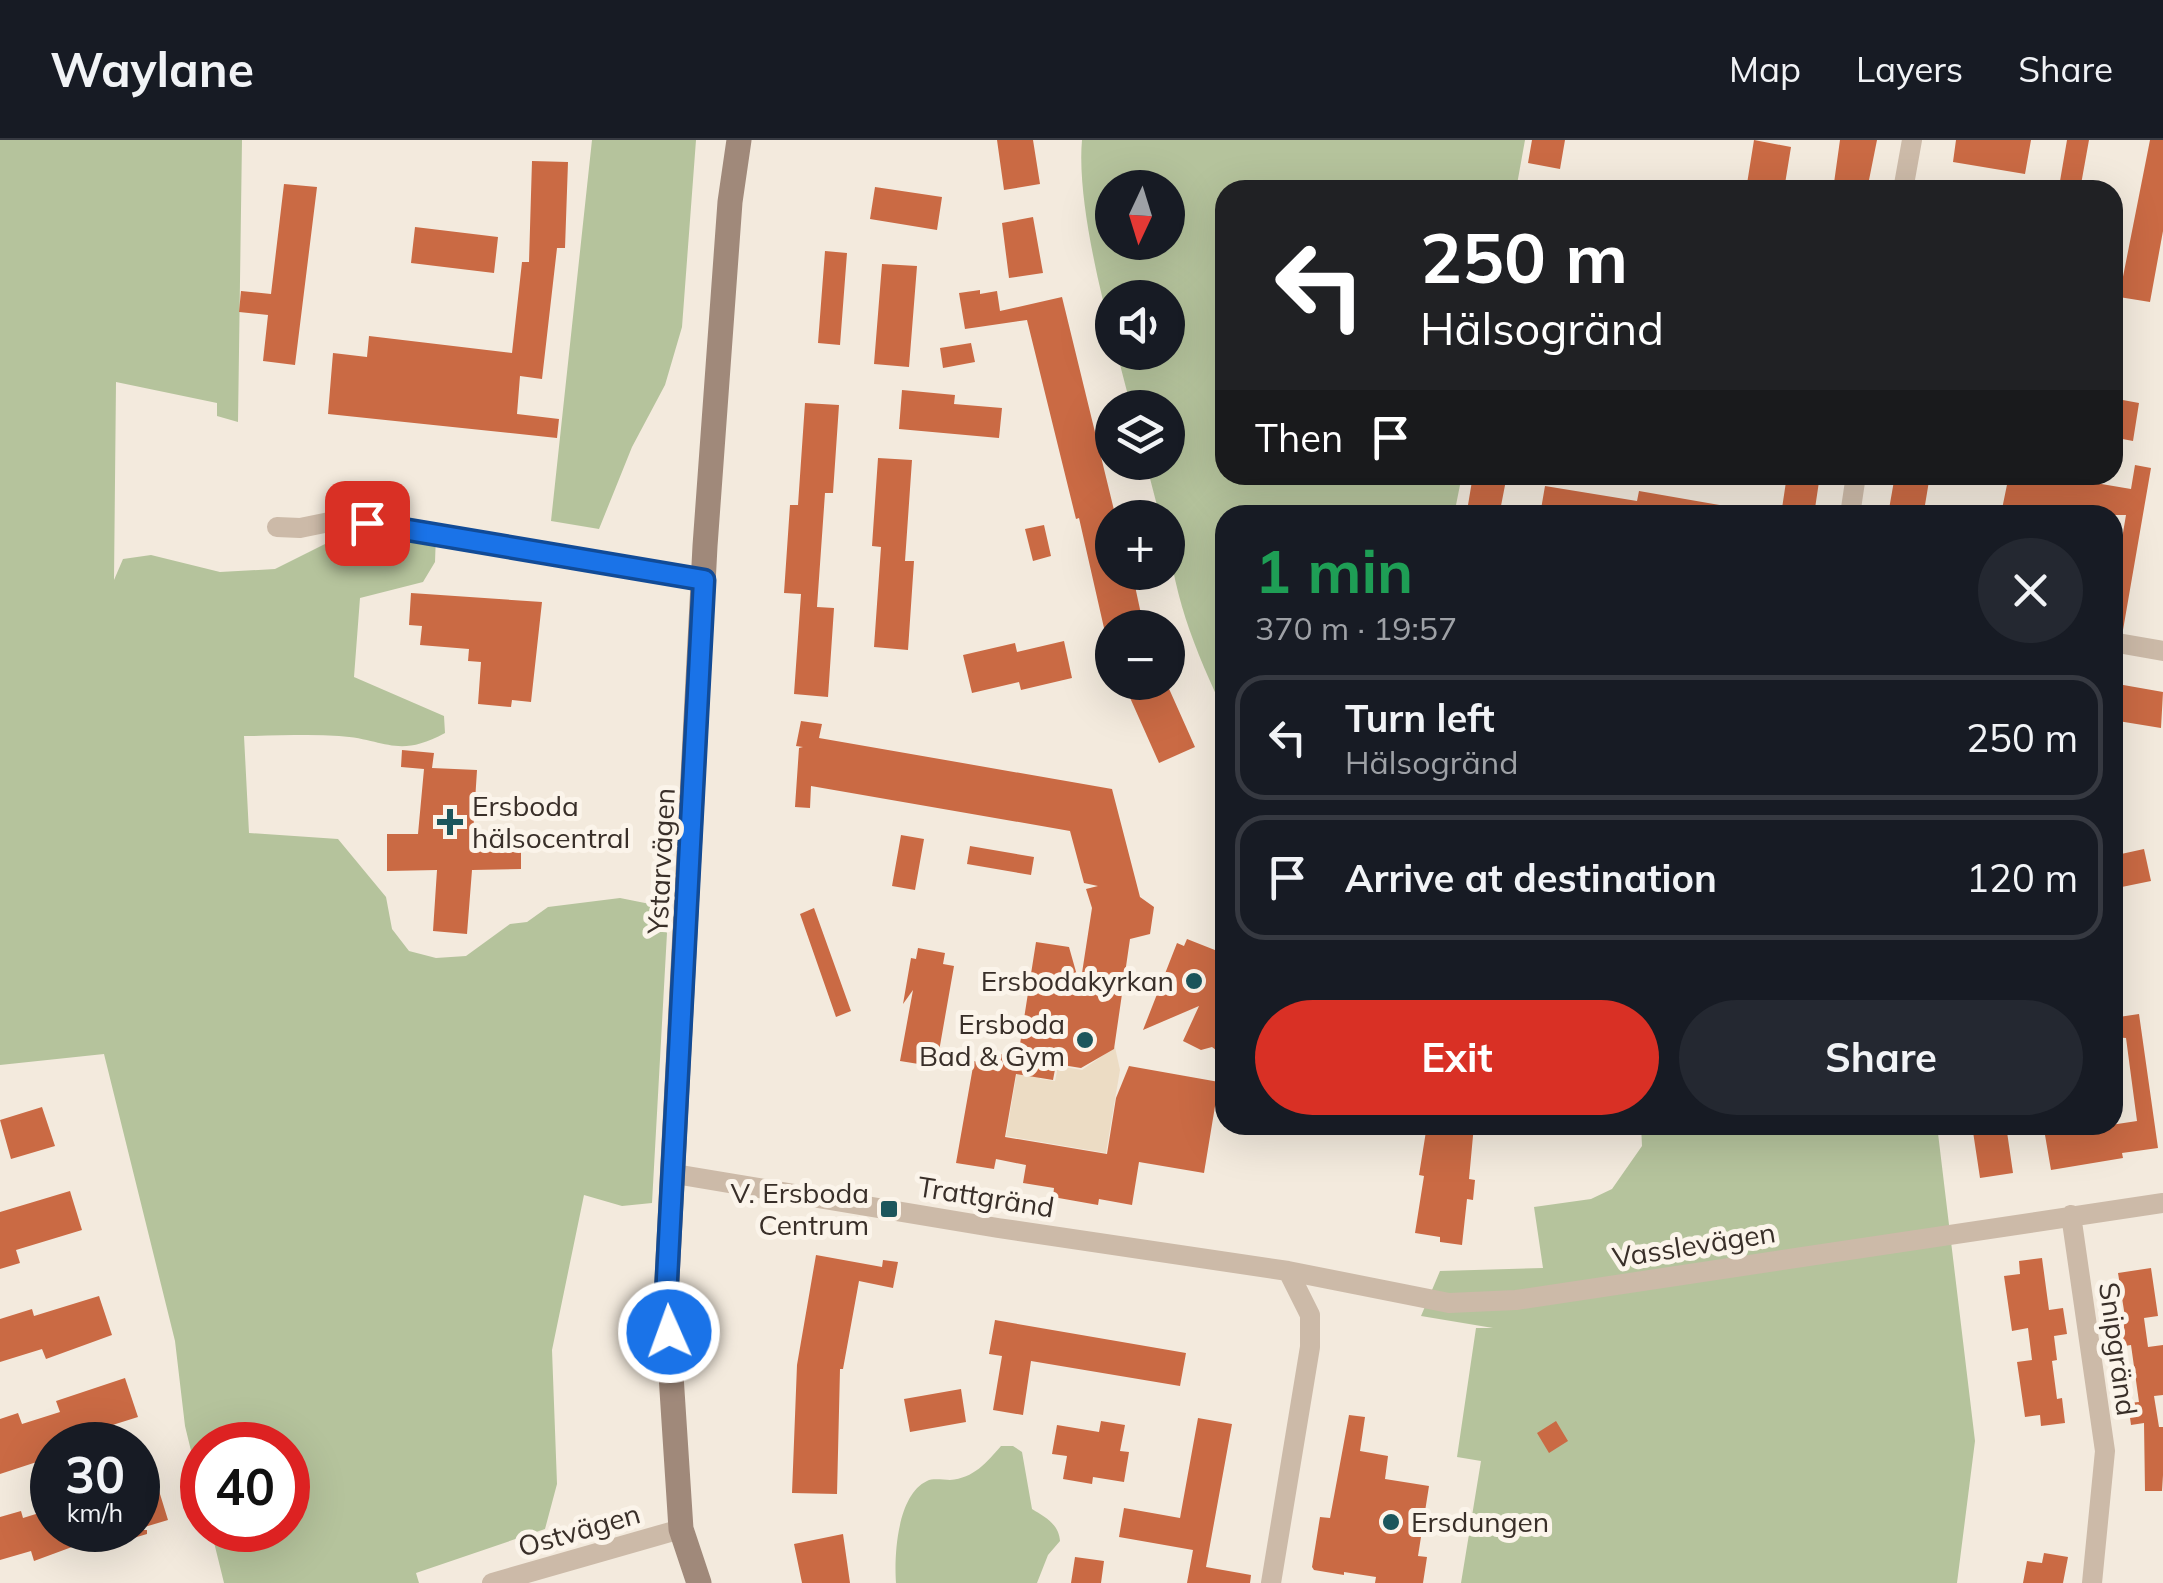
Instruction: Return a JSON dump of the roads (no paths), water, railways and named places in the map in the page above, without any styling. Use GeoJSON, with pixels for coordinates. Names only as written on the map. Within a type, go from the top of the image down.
{"type":"FeatureCollection","features":[{"type":"Feature","properties":{"kind":"street","name":"Ystarvägen"},"geometry":{"type":"LineString","coordinates":[[699,1583],[681,1529],[666,1298],[704,580],[730,202],[738,140]]}},
{"type":"Feature","properties":{"kind":"street"},"geometry":{"type":"LineString","coordinates":[[1905,180],[1912,140]]}},
{"type":"Feature","properties":{"kind":"street"},"geometry":{"type":"LineString","coordinates":[[277,527],[300,528],[344,519],[704,580]]}},
{"type":"Feature","properties":{"kind":"street"},"geometry":{"type":"LineString","coordinates":[[2123,644],[2163,650]]}},
{"type":"Feature","properties":{"kind":"street","name":"Trattgränd"},"geometry":{"type":"LineString","coordinates":[[675,1174],[1326,1278]]}},
{"type":"Feature","properties":{"kind":"street"},"geometry":{"type":"LineString","coordinates":[[2071,1216],[2163,1203]]}},
{"type":"Feature","properties":{"kind":"street","name":"Vasslevägen"},"geometry":{"type":"LineString","coordinates":[[1326,1278],[1448,1303],[1516,1300],[2071,1216]]}},
{"type":"Feature","properties":{"kind":"street","name":"Snipgränd"},"geometry":{"type":"LineString","coordinates":[[2071,1216],[2104,1450],[2092,1583]]}},
{"type":"Feature","properties":{"kind":"street"},"geometry":{"type":"LineString","coordinates":[[1271,1583],[1310,1348],[1310,1316],[1288,1271]]}},
{"type":"Feature","properties":{"kind":"street","name":"Ostvägen"},"geometry":{"type":"LineString","coordinates":[[492,1583],[681,1529]]}},
{"type":"Feature","properties":{"kind":"place","name":"Ersboda hälsocentral"},"geometry":{"type":"Point","coordinates":[450,822]}},
{"type":"Feature","properties":{"kind":"place","name":"Ersbodakyrkan"},"geometry":{"type":"Point","coordinates":[1194,981]}},
{"type":"Feature","properties":{"kind":"place","name":"Ersboda Bad & Gym"},"geometry":{"type":"Point","coordinates":[1085,1040]}},
{"type":"Feature","properties":{"kind":"place","name":"V. Ersboda Centrum"},"geometry":{"type":"Point","coordinates":[889,1209]}},
{"type":"Feature","properties":{"kind":"place","name":"Ersdungen"},"geometry":{"type":"Point","coordinates":[1391,1522]}}]}
